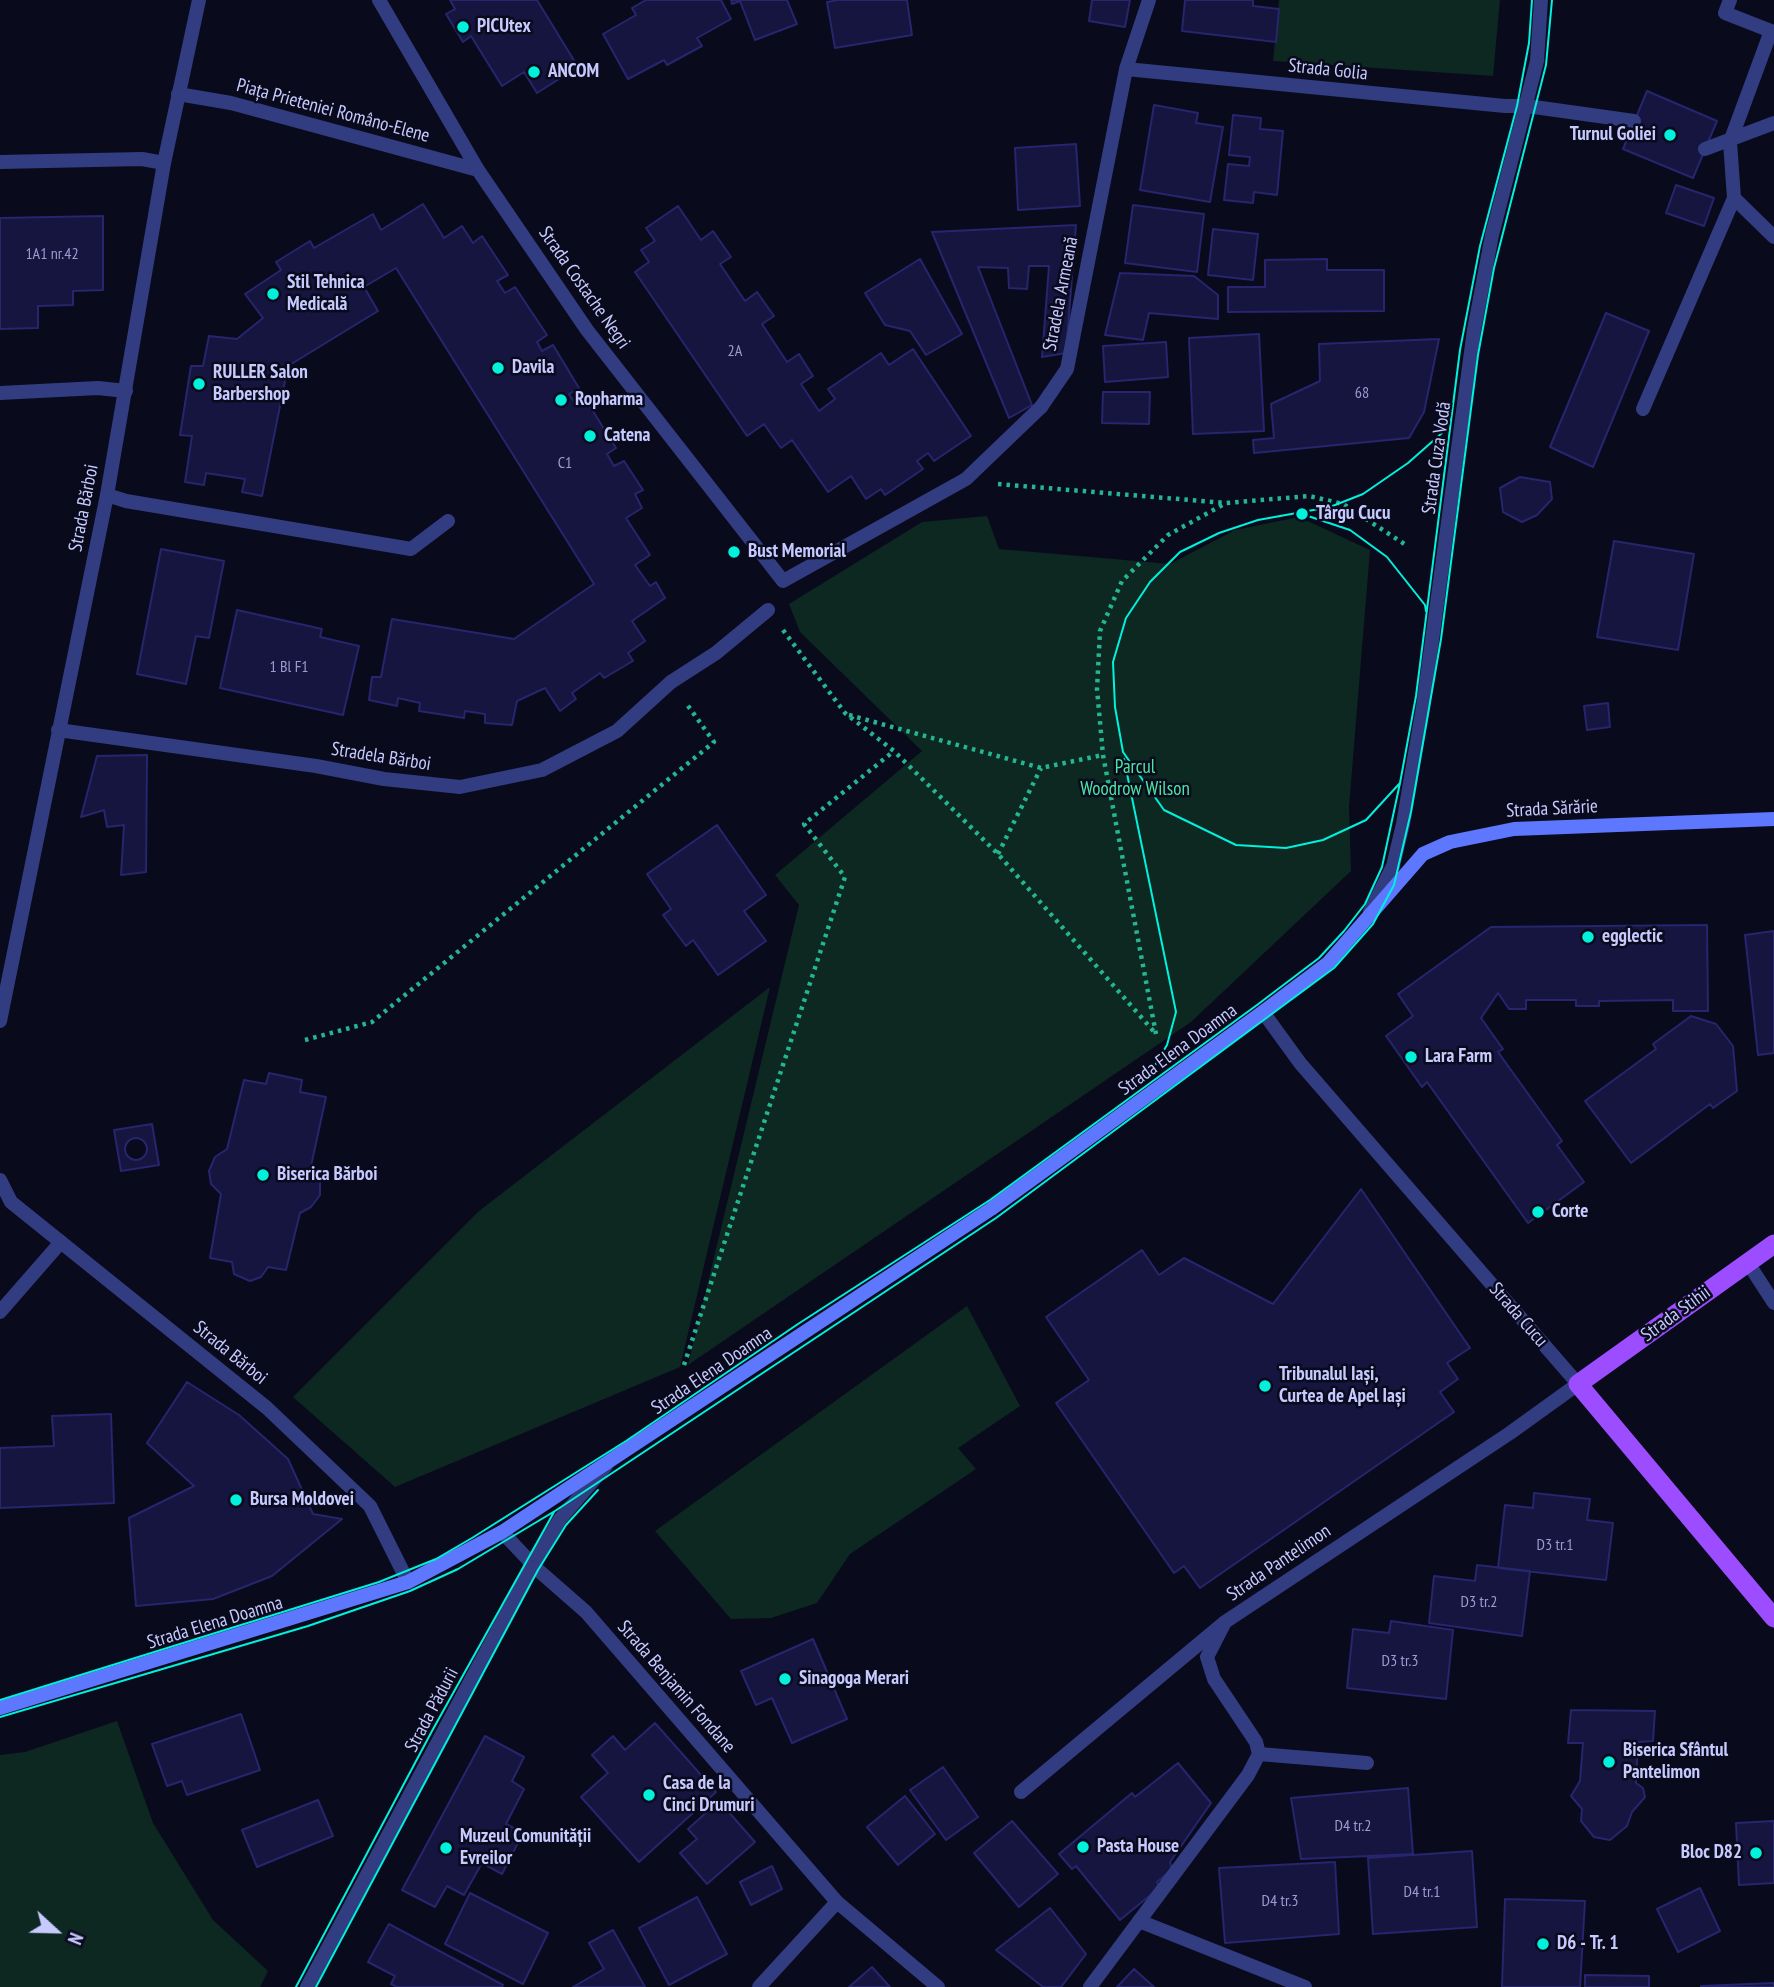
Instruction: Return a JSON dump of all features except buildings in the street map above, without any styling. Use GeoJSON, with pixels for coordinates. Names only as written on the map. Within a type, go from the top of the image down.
{"type":"FeatureCollection","features":[{"type":"Feature","properties":{"kind":"main road","name":"Strada Sărărie"},"geometry":{"type":"LineString","coordinates":[[1366,919],[1423,854],[1450,842],[1514,828],[1774,819]]}},
{"type":"Feature","properties":{"kind":"main road","name":"Strada Elena Doamna"},"geometry":{"type":"LineString","coordinates":[[0,1708],[408,1582],[502,1532],[991,1209],[1328,963],[1366,919]]}},
{"type":"Feature","properties":{"kind":"main road","name":"Strada Stihii"},"geometry":{"type":"LineString","coordinates":[[1578,1384],[1774,1244]]}},
{"type":"Feature","properties":{"kind":"main road","name":"Strada Cucu"},"geometry":{"type":"LineString","coordinates":[[1578,1384],[1774,1618]]}},
{"type":"Feature","properties":{"kind":"street","name":"Strada Bărboi"},"geometry":{"type":"LineString","coordinates":[[0,1021],[107,495],[164,163],[199,0]]}},
{"type":"Feature","properties":{"kind":"street","name":"Strada Costache Negri"},"geometry":{"type":"LineString","coordinates":[[379,0],[478,170],[587,330],[783,581]]}},
{"type":"Feature","properties":{"kind":"street","name":"Stradela Armeană"},"geometry":{"type":"LineString","coordinates":[[783,581],[966,480],[1041,407],[1067,369],[1126,69],[1149,0]]}},
{"type":"Feature","properties":{"kind":"street","name":"Strada Cuza Vodă"},"geometry":{"type":"LineString","coordinates":[[1366,919],[1392,866],[1403,824],[1423,707],[1474,330],[1492,235],[1537,61],[1541,0]]}},
{"type":"Feature","properties":{"kind":"street"},"geometry":{"type":"LineString","coordinates":[[1643,409],[1734,198],[1730,142],[1771,31],[1725,13],[1730,0]]}},
{"type":"Feature","properties":{"kind":"street","name":"Strada Golia"},"geometry":{"type":"LineString","coordinates":[[1126,69],[1527,106],[1634,121]]}},
{"type":"Feature","properties":{"kind":"street","name":"Piața Prieteniei Româno-Elene"},"geometry":{"type":"LineString","coordinates":[[178,94],[231,103],[478,170]]}},
{"type":"Feature","properties":{"kind":"street"},"geometry":{"type":"LineString","coordinates":[[1705,149],[1730,142],[1774,123]]}},
{"type":"Feature","properties":{"kind":"street"},"geometry":{"type":"LineString","coordinates":[[0,162],[142,159],[164,163]]}},
{"type":"Feature","properties":{"kind":"street"},"geometry":{"type":"LineString","coordinates":[[1734,198],[1774,237]]}},
{"type":"Feature","properties":{"kind":"street"},"geometry":{"type":"LineString","coordinates":[[0,393],[99,388],[126,391]]}},
{"type":"Feature","properties":{"kind":"street"},"geometry":{"type":"LineString","coordinates":[[107,495],[411,549],[448,522]]}},
{"type":"Feature","properties":{"kind":"street","name":"Stradela Bărboi"},"geometry":{"type":"LineString","coordinates":[[58,730],[316,766],[384,779],[460,787],[542,770],[617,731],[671,682],[716,653],[768,610]]}},
{"type":"Feature","properties":{"kind":"street","name":"Strada Cucu"},"geometry":{"type":"LineString","coordinates":[[1263,1012],[1300,1063],[1578,1384]]}},
{"type":"Feature","properties":{"kind":"street","name":"Strada Bărboi"},"geometry":{"type":"LineString","coordinates":[[0,1180],[11,1202],[267,1408],[370,1506],[408,1582]]}},
{"type":"Feature","properties":{"kind":"street"},"geometry":{"type":"LineString","coordinates":[[0,1312],[61,1242]]}},
{"type":"Feature","properties":{"kind":"street"},"geometry":{"type":"LineString","coordinates":[[1748,1263],[1774,1303]]}},
{"type":"Feature","properties":{"kind":"street","name":"Strada Pantelimon"},"geometry":{"type":"LineString","coordinates":[[1259,1754],[1256,1742],[1214,1679],[1207,1657],[1225,1622],[1510,1433],[1578,1384]]}},
{"type":"Feature","properties":{"kind":"street","name":"Strada Pădurii"},"geometry":{"type":"LineString","coordinates":[[307,1987],[533,1564],[560,1519],[610,1463]]}},
{"type":"Feature","properties":{"kind":"street","name":"Strada Benjamin Fondane"},"geometry":{"type":"LineString","coordinates":[[502,1532],[586,1612],[837,1902],[938,1987]]}},
{"type":"Feature","properties":{"kind":"street"},"geometry":{"type":"LineString","coordinates":[[1021,1791],[1225,1622]]}},
{"type":"Feature","properties":{"kind":"street"},"geometry":{"type":"LineString","coordinates":[[1090,1987],[1248,1775],[1259,1754],[1367,1763]]}},
{"type":"Feature","properties":{"kind":"street"},"geometry":{"type":"LineString","coordinates":[[759,1987],[837,1902]]}},
{"type":"Feature","properties":{"kind":"street"},"geometry":{"type":"LineString","coordinates":[[1139,1921],[1305,1987]]}},
{"type":"Feature","properties":{"kind":"path"},"geometry":{"type":"LineString","coordinates":[[1016,486],[1226,503],[1309,496],[1343,504],[1406,545]]}},
{"type":"Feature","properties":{"kind":"path"},"geometry":{"type":"LineString","coordinates":[[768,610],[845,713],[894,751],[998,854],[1156,1034],[1103,755],[1097,689],[1100,631],[1122,580],[1168,535],[1226,503]]}},
{"type":"Feature","properties":{"kind":"path"},"geometry":{"type":"LineString","coordinates":[[305,1040],[372,1022],[714,742],[671,682]]}},
{"type":"Feature","properties":{"kind":"path"},"geometry":{"type":"LineString","coordinates":[[845,713],[1041,768],[1103,755]]}},
{"type":"Feature","properties":{"kind":"path"},"geometry":{"type":"LineString","coordinates":[[684,1365],[845,877],[804,824],[894,751]]}},
{"type":"Feature","properties":{"kind":"path"},"geometry":{"type":"LineString","coordinates":[[998,854],[1041,768]]}},
{"type":"Feature","properties":{"kind":"green space"},"geometry":{"type":"Polygon","coordinates":[[[1279,0],[1500,0],[1493,76],[1273,61],[1279,0]]]}},
{"type":"Feature","properties":{"kind":"green space","name":"Parcul Woodrow Wilson"},"geometry":{"type":"Polygon","coordinates":[[[987,516],[999,549],[1170,564],[1235,530],[1299,517],[1370,550],[1349,807],[1351,871],[1191,1022],[688,1365],[799,905],[775,875],[922,751],[800,632],[789,604],[922,522],[987,516]]]}},
{"type":"Feature","properties":{"kind":"green space"},"geometry":{"type":"Polygon","coordinates":[[[770,987],[680,1367],[395,1487],[293,1397],[479,1211],[770,987]]]}},
{"type":"Feature","properties":{"kind":"green space"},"geometry":{"type":"Polygon","coordinates":[[[967,1306],[1020,1406],[958,1448],[976,1469],[850,1554],[817,1603],[771,1618],[731,1619],[655,1531],[967,1306]]]}},
{"type":"Feature","properties":{"kind":"green space"},"geometry":{"type":"Polygon","coordinates":[[[117,1721],[153,1823],[213,1920],[268,1971],[260,1987],[0,1987],[0,1755],[25,1752],[117,1721]]]}},
{"type":"Feature","properties":{"kind":"tram line"},"geometry":{"type":"LineString","coordinates":[[0,1700],[379,1582],[436,1559],[626,1441],[798,1324],[990,1200],[1319,958],[1344,931],[1365,904],[1382,867],[1400,783],[1416,696],[1460,350],[1480,246],[1517,106],[1529,43],[1532,0]]}},
{"type":"Feature","properties":{"kind":"tram line"},"geometry":{"type":"LineString","coordinates":[[0,1717],[308,1626],[410,1591],[458,1569],[555,1511],[996,1218],[1334,968],[1373,924],[1394,885],[1411,812],[1441,639],[1478,355],[1494,268],[1546,65],[1552,0]]}},
{"type":"Feature","properties":{"kind":"tram line"},"geometry":{"type":"LineString","coordinates":[[1400,783],[1366,820],[1323,840],[1286,848],[1236,845],[1164,810],[1123,752],[1115,707],[1113,662],[1126,618],[1150,582],[1180,552],[1219,533],[1258,520],[1330,507],[1363,494],[1408,463],[1442,433],[1446,418]]}},
{"type":"Feature","properties":{"kind":"tram line"},"geometry":{"type":"LineString","coordinates":[[1302,514],[1350,530],[1387,557],[1425,605],[1426,611]]}},
{"type":"Feature","properties":{"kind":"tram line"},"geometry":{"type":"LineString","coordinates":[[1124,759],[1176,1012],[1167,1045],[1145,1082]]}},
{"type":"Feature","properties":{"kind":"tram line"},"geometry":{"type":"LineString","coordinates":[[316,1987],[538,1570],[566,1525],[598,1490]]}},
{"type":"Feature","properties":{"kind":"tram line"},"geometry":{"type":"LineString","coordinates":[[296,1987],[432,1731],[554,1512]]}},
{"type":"Feature","properties":{"kind":"place","name":"PICUtex"},"geometry":{"type":"Point","coordinates":[463,27]}},
{"type":"Feature","properties":{"kind":"place","name":"ANCOM"},"geometry":{"type":"Point","coordinates":[534,72]}},
{"type":"Feature","properties":{"kind":"place","name":"Turnul Goliei"},"geometry":{"type":"Point","coordinates":[1670,135]}},
{"type":"Feature","properties":{"kind":"place","name":"Stil Tehnica Medicală"},"geometry":{"type":"Point","coordinates":[273,294]}},
{"type":"Feature","properties":{"kind":"place","name":"Davila"},"geometry":{"type":"Point","coordinates":[498,368]}},
{"type":"Feature","properties":{"kind":"place","name":"RULLER Salon Barbershop"},"geometry":{"type":"Point","coordinates":[199,384]}},
{"type":"Feature","properties":{"kind":"place","name":"Ropharma"},"geometry":{"type":"Point","coordinates":[561,400]}},
{"type":"Feature","properties":{"kind":"place","name":"Catena"},"geometry":{"type":"Point","coordinates":[590,436]}},
{"type":"Feature","properties":{"kind":"place","name":"Târgu Cucu"},"geometry":{"type":"Point","coordinates":[1302,514]}},
{"type":"Feature","properties":{"kind":"place","name":"Bust Memorial"},"geometry":{"type":"Point","coordinates":[734,552]}},
{"type":"Feature","properties":{"kind":"place","name":"egglectic"},"geometry":{"type":"Point","coordinates":[1588,937]}},
{"type":"Feature","properties":{"kind":"place","name":"Lara Farm"},"geometry":{"type":"Point","coordinates":[1411,1057]}},
{"type":"Feature","properties":{"kind":"place","name":"Biserica Bărboi"},"geometry":{"type":"Point","coordinates":[263,1175]}},
{"type":"Feature","properties":{"kind":"place","name":"Corte"},"geometry":{"type":"Point","coordinates":[1538,1212]}},
{"type":"Feature","properties":{"kind":"place","name":"Tribunalul Iași, Curtea de Apel Iași"},"geometry":{"type":"Point","coordinates":[1265,1386]}},
{"type":"Feature","properties":{"kind":"place","name":"Bursa Moldovei"},"geometry":{"type":"Point","coordinates":[236,1500]}},
{"type":"Feature","properties":{"kind":"place","name":"Sinagoga Merari"},"geometry":{"type":"Point","coordinates":[785,1679]}},
{"type":"Feature","properties":{"kind":"place","name":"Biserica Sfântul Pantelimon"},"geometry":{"type":"Point","coordinates":[1609,1762]}},
{"type":"Feature","properties":{"kind":"place","name":"Casa de la Cinci Drumuri"},"geometry":{"type":"Point","coordinates":[649,1795]}},
{"type":"Feature","properties":{"kind":"place","name":"Pasta House"},"geometry":{"type":"Point","coordinates":[1083,1847]}},
{"type":"Feature","properties":{"kind":"place","name":"Muzeul Comunității Evreilor"},"geometry":{"type":"Point","coordinates":[446,1848]}},
{"type":"Feature","properties":{"kind":"place","name":"Bloc D82"},"geometry":{"type":"Point","coordinates":[1756,1853]}},
{"type":"Feature","properties":{"kind":"place","name":"D6 - Tr. 1"},"geometry":{"type":"Point","coordinates":[1543,1944]}}]}
